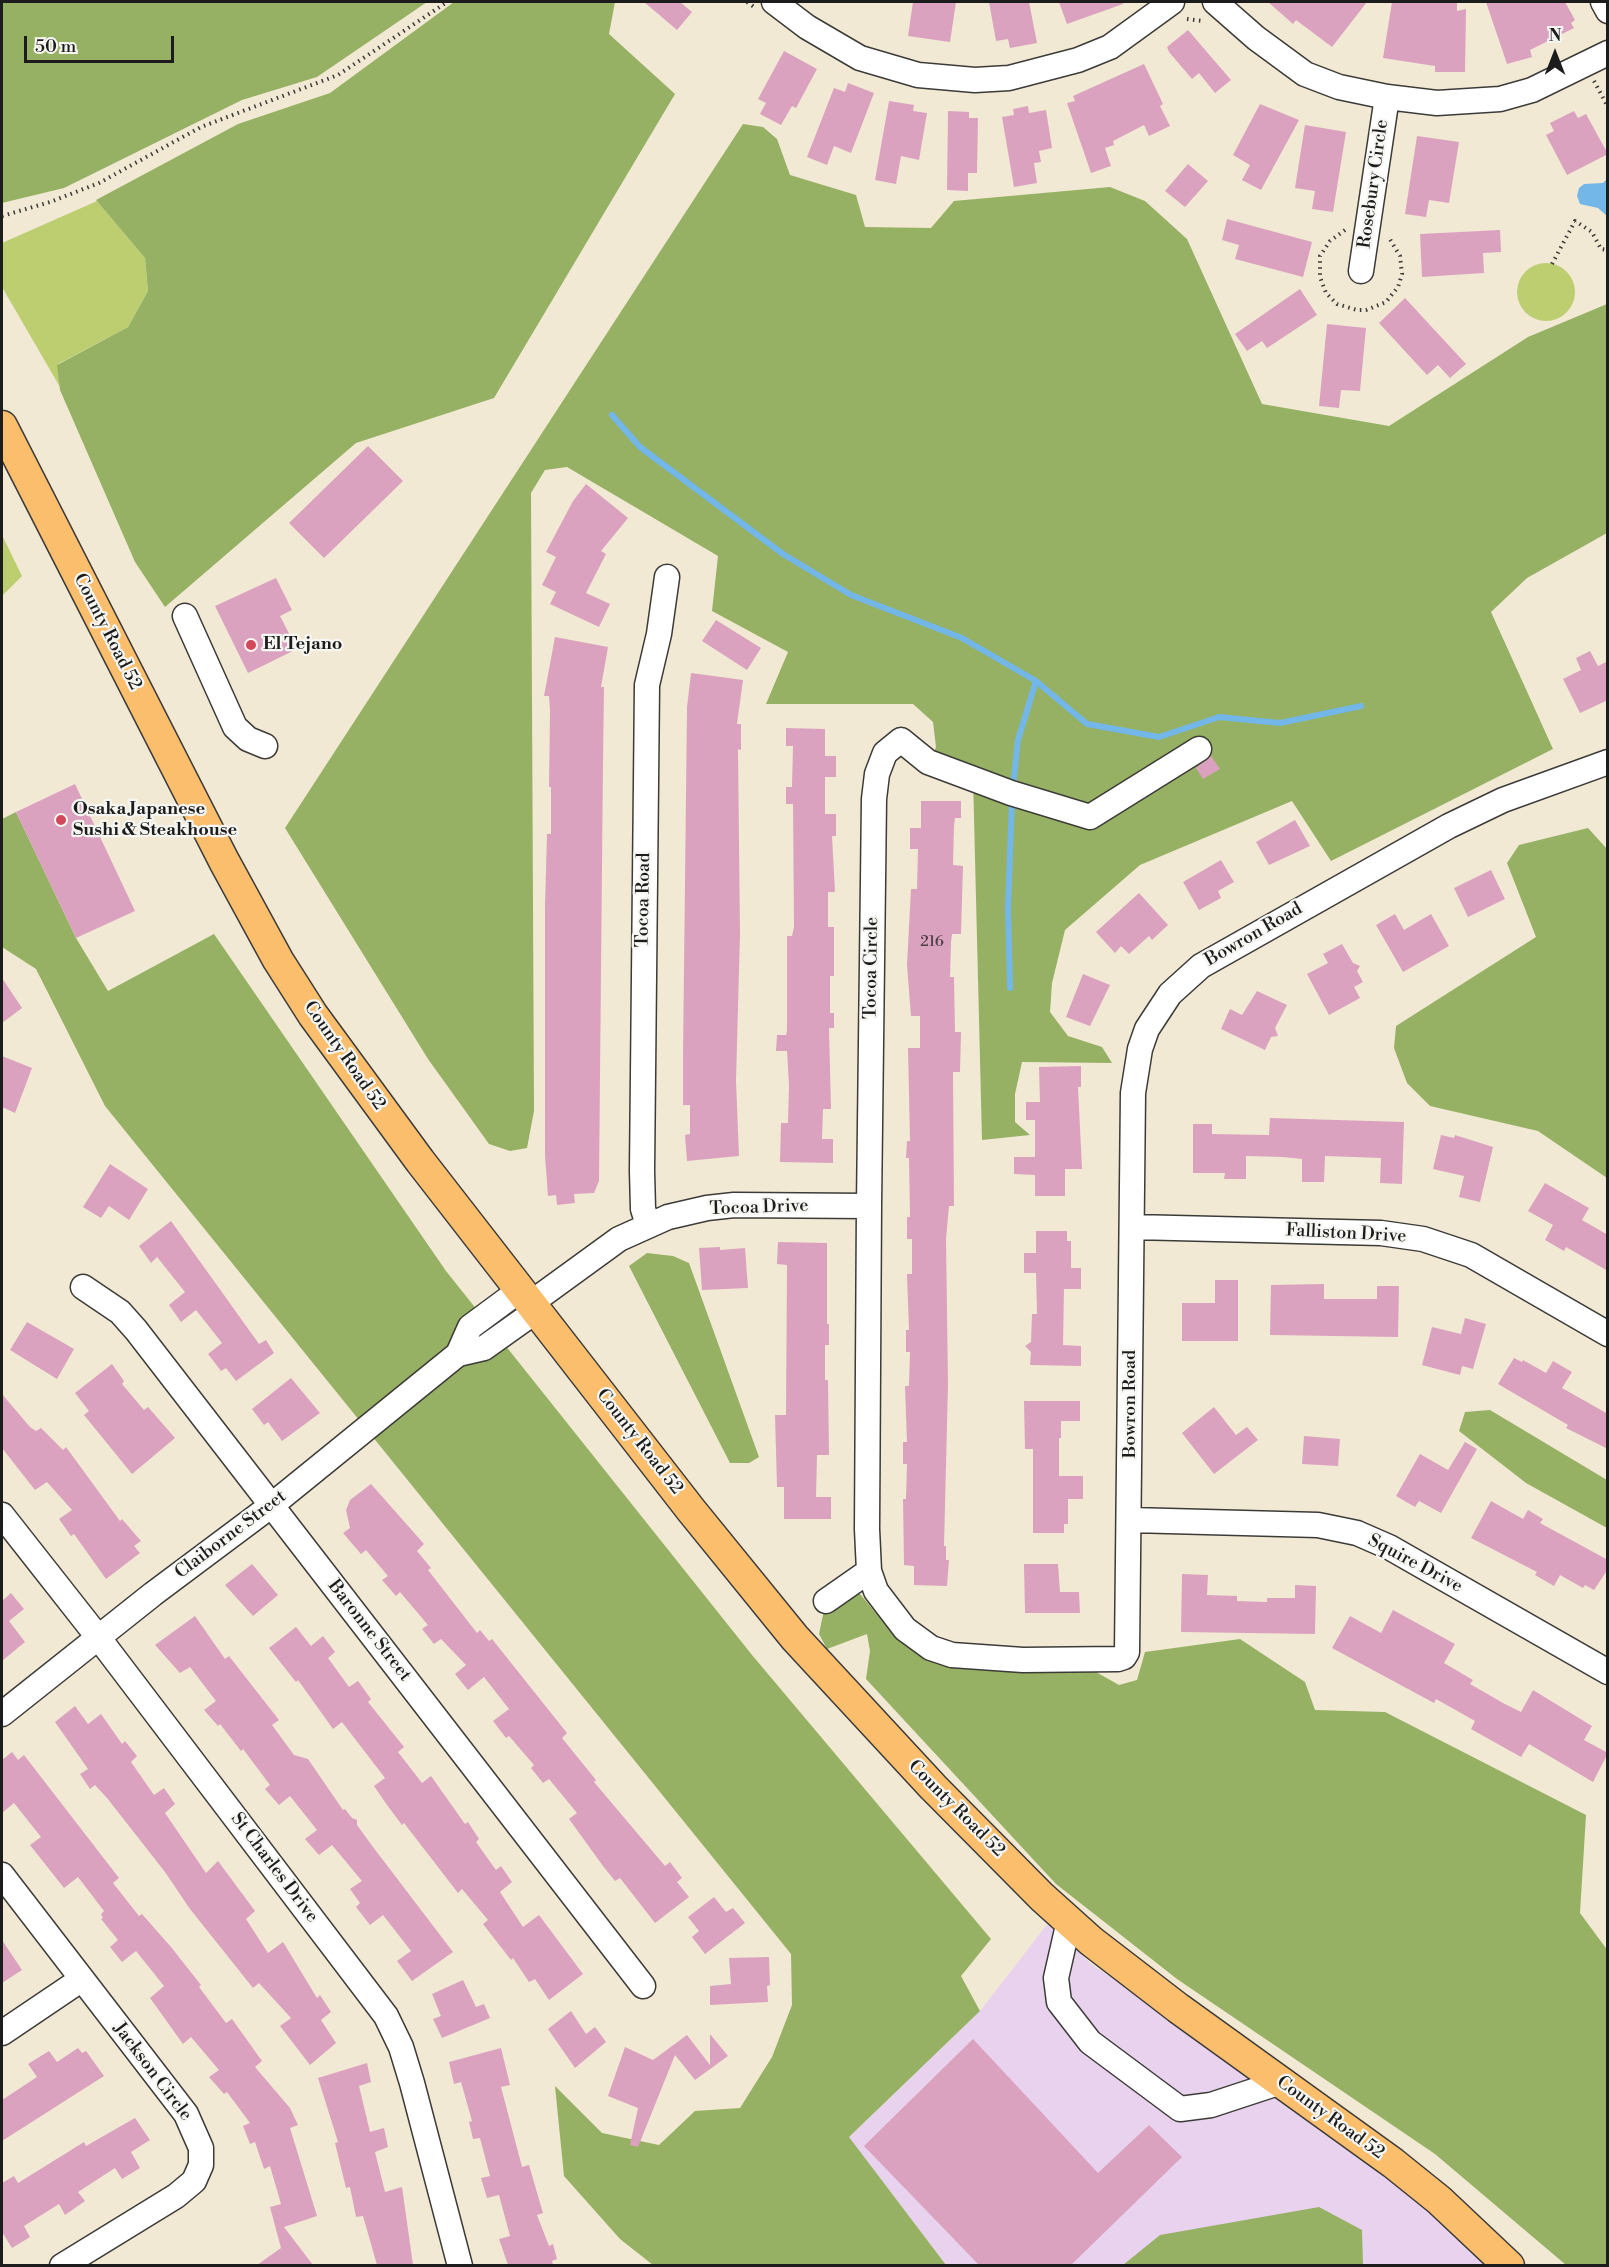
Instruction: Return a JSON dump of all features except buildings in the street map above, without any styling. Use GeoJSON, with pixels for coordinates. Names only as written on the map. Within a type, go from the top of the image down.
{"type":"FeatureCollection","features":[{"type":"Feature","properties":{"kind":"main road","name":"County Road 52"},"geometry":{"type":"LineString","coordinates":[[2,426],[224,861],[278,960],[350,1068],[529,1301],[795,1638],[933,1786],[1069,1921],[1178,2008],[1402,2170],[1509,2265]]}},
{"type":"Feature","properties":{"kind":"street"},"geometry":{"type":"LineString","coordinates":[[774,2],[832,44],[860,58],[918,75],[975,80],[1020,76],[1078,60],[1110,47],[1172,2]]}},
{"type":"Feature","properties":{"kind":"street"},"geometry":{"type":"LineString","coordinates":[[1215,2],[1256,38],[1305,74],[1339,87],[1387,97],[1437,103],[1500,99],[1532,90],[1608,53]]}},
{"type":"Feature","properties":{"kind":"street"},"geometry":{"type":"LineString","coordinates":[[1603,2],[1608,11]]}},
{"type":"Feature","properties":{"kind":"street","name":"Rosebury Circle"},"geometry":{"type":"LineString","coordinates":[[1361,271],[1387,97]]}},
{"type":"Feature","properties":{"kind":"street","name":"Tocoa Road"},"geometry":{"type":"LineString","coordinates":[[648,1225],[643,1209],[642,1171],[646,686],[659,634],[667,577]]}},
{"type":"Feature","properties":{"kind":"street"},"geometry":{"type":"LineString","coordinates":[[185,616],[235,727],[248,739],[265,746]]}},
{"type":"Feature","properties":{"kind":"street","name":"Tocoa Circle"},"geometry":{"type":"LineString","coordinates":[[869,1206],[874,799],[885,753],[901,740],[928,762],[1011,793],[1090,817],[1199,749]]}},
{"type":"Feature","properties":{"kind":"street","name":"Bowron Road"},"geometry":{"type":"LineString","coordinates":[[869,1206],[867,1529],[869,1571],[876,1591],[893,1617],[920,1641],[952,1655],[976,1658],[1118,1659],[1124,1657],[1129,1644],[1135,1071],[1148,1029],[1170,994],[1184,979],[1219,955],[1466,817],[1531,789],[1608,762]]}},
{"type":"Feature","properties":{"kind":"street","name":"Tocoa Drive"},"geometry":{"type":"LineString","coordinates":[[529,1301],[600,1251],[648,1225],[688,1212],[734,1205],[869,1206]]}},
{"type":"Feature","properties":{"kind":"street","name":"Falliston Drive"},"geometry":{"type":"LineString","coordinates":[[1133,1227],[1381,1233],[1423,1239],[1471,1255],[1608,1334]]}},
{"type":"Feature","properties":{"kind":"street","name":"Baronne Street"},"geometry":{"type":"LineString","coordinates":[[83,1287],[120,1312],[136,1330],[643,1986]]}},
{"type":"Feature","properties":{"kind":"street","name":"Claiborne Street"},"geometry":{"type":"LineString","coordinates":[[2,1714],[98,1637],[272,1505],[458,1354],[470,1327],[529,1301]]}},
{"type":"Feature","properties":{"kind":"street","name":"St Charles Drive"},"geometry":{"type":"LineString","coordinates":[[2,1515],[98,1637],[386,2016],[401,2047],[412,2083],[460,2265]]}},
{"type":"Feature","properties":{"kind":"street","name":"Squire Drive"},"geometry":{"type":"LineString","coordinates":[[1131,1520],[1318,1525],[1357,1533],[1389,1547],[1608,1672]]}},
{"type":"Feature","properties":{"kind":"street"},"geometry":{"type":"LineString","coordinates":[[826,1601],[869,1571]]}},
{"type":"Feature","properties":{"kind":"street","name":"Jackson Circle"},"geometry":{"type":"LineString","coordinates":[[2,1875],[186,2114],[201,2148],[201,2165],[194,2181],[177,2196],[62,2265]]}},
{"type":"Feature","properties":{"kind":"street"},"geometry":{"type":"LineString","coordinates":[[1069,1921],[1056,1978],[1059,2002],[1090,2042],[1180,2109],[1211,2105],[1281,2082]]}},
{"type":"Feature","properties":{"kind":"street"},"geometry":{"type":"LineString","coordinates":[[2,2033],[82,1979]]}},
{"type":"Feature","properties":{"kind":"path"},"geometry":{"type":"LineString","coordinates":[[2,216],[50,202],[99,183],[201,128],[338,75],[447,2]]}},
{"type":"Feature","properties":{"kind":"path"},"geometry":{"type":"LineString","coordinates":[[1593,81],[1608,107]]}},
{"type":"Feature","properties":{"kind":"path"},"geometry":{"type":"LineString","coordinates":[[1552,264],[1575,221],[1592,232],[1601,249],[1608,250]]}},
{"type":"Feature","properties":{"kind":"shaded area"},"geometry":{"type":"Polygon","coordinates":[[[1049,1922],[1091,1964],[1393,2163],[1504,2265],[946,2265],[849,2137],[980,2011],[1049,1922]]]}},
{"type":"Feature","properties":{"kind":"green space"},"geometry":{"type":"Polygon","coordinates":[[[2,2],[427,2],[317,77],[242,100],[64,188],[2,203],[2,2]]]}},
{"type":"Feature","properties":{"kind":"green space"},"geometry":{"type":"Polygon","coordinates":[[[454,2],[615,2],[609,34],[675,94],[494,398],[356,443],[165,607],[135,562],[60,390],[57,365],[128,327],[148,291],[145,258],[96,200],[238,124],[330,93],[454,2]]]}},
{"type":"Feature","properties":{"kind":"green space"},"geometry":{"type":"Polygon","coordinates":[[[743,124],[763,127],[777,139],[790,175],[856,195],[865,227],[931,228],[954,201],[1110,187],[1145,201],[1187,239],[1262,404],[1389,426],[1528,337],[1607,304],[1607,533],[1527,578],[1491,612],[1553,749],[1331,861],[1292,801],[1140,865],[1065,930],[1052,983],[1050,1012],[1068,1036],[1102,1047],[1112,1063],[1022,1062],[1015,1094],[1015,1122],[1030,1135],[982,1140],[973,777],[930,762],[936,747],[933,722],[913,704],[766,704],[788,652],[712,611],[718,556],[567,467],[545,470],[531,493],[534,1111],[527,1148],[510,1151],[489,1144],[428,1059],[285,828],[743,124]]]}},
{"type":"Feature","properties":{"kind":"green space"},"geometry":{"type":"Polygon","coordinates":[[[97,201],[145,258],[148,291],[128,327],[58,364],[60,387],[2,287],[2,243],[97,201]]]}},
{"type":"Feature","properties":{"kind":"green space"},"geometry":{"type":"Polygon","coordinates":[[[1546,263],[1557,265],[1570,276],[1575,292],[1573,303],[1562,316],[1546,321],[1535,319],[1522,308],[1517,292],[1519,281],[1530,268],[1546,263]]]}},
{"type":"Feature","properties":{"kind":"green space"},"geometry":{"type":"Polygon","coordinates":[[[2,535],[22,576],[2,596],[2,535]]]}},
{"type":"Feature","properties":{"kind":"green space"},"geometry":{"type":"Polygon","coordinates":[[[16,812],[76,938],[108,991],[214,934],[446,1271],[752,1655],[991,1939],[961,1976],[980,2011],[849,2137],[946,2265],[653,2265],[620,2239],[564,2176],[555,2086],[602,2133],[659,2145],[695,2111],[740,2108],[772,2057],[792,2005],[791,1954],[105,1106],[36,969],[2,947],[2,819],[16,812]]]}},
{"type":"Feature","properties":{"kind":"green space"},"geometry":{"type":"Polygon","coordinates":[[[1588,828],[1607,849],[1607,1178],[1538,1131],[1430,1106],[1407,1083],[1394,1048],[1396,1026],[1536,937],[1507,863],[1519,845],[1588,828]]]}},
{"type":"Feature","properties":{"kind":"green space"},"geometry":{"type":"Polygon","coordinates":[[[647,1253],[673,1256],[689,1263],[759,1457],[749,1463],[730,1463],[629,1266],[647,1253]]]}},
{"type":"Feature","properties":{"kind":"green space"},"geometry":{"type":"Polygon","coordinates":[[[1490,1410],[1607,1480],[1607,1528],[1526,1483],[1459,1431],[1465,1412],[1490,1410]]]}},
{"type":"Feature","properties":{"kind":"green space"},"geometry":{"type":"Polygon","coordinates":[[[845,1594],[860,1594],[890,1630],[917,1649],[976,1670],[1096,1672],[1119,1685],[1137,1680],[1145,1652],[1240,1639],[1305,1682],[1315,1710],[1385,1712],[1586,1815],[1580,1913],[1608,1951],[1607,2265],[1566,2265],[1435,2154],[1177,1979],[1056,1884],[866,1679],[870,1651],[867,1634],[827,1649],[819,1634],[824,1610],[845,1594]]]}},
{"type":"Feature","properties":{"kind":"green space"},"geometry":{"type":"Polygon","coordinates":[[[1319,2207],[1362,2230],[1363,2265],[1123,2265],[1160,2235],[1319,2207]]]}},
{"type":"Feature","properties":{"kind":"water"},"geometry":{"type":"Polygon","coordinates":[[[1607,179],[1607,216],[1598,208],[1580,204],[1577,196],[1579,188],[1584,184],[1603,183],[1607,179]]]}},
{"type":"Feature","properties":{"kind":"waterway"},"geometry":{"type":"LineString","coordinates":[[612,415],[640,447],[783,554],[851,595],[962,638],[1036,681],[1087,724],[1159,737],[1219,717],[1280,723],[1361,706]]}},
{"type":"Feature","properties":{"kind":"waterway"},"geometry":{"type":"LineString","coordinates":[[1013,787],[1018,740],[1036,681]]}},
{"type":"Feature","properties":{"kind":"waterway"},"geometry":{"type":"LineString","coordinates":[[1010,988],[1008,908],[1012,800]]}},
{"type":"Feature","properties":{"kind":"place","name":"El Tejano"},"geometry":{"type":"Point","coordinates":[251,645]}},
{"type":"Feature","properties":{"kind":"place","name":"Osaka Japanese Sushi & Steakhouse"},"geometry":{"type":"Point","coordinates":[61,820]}}]}
